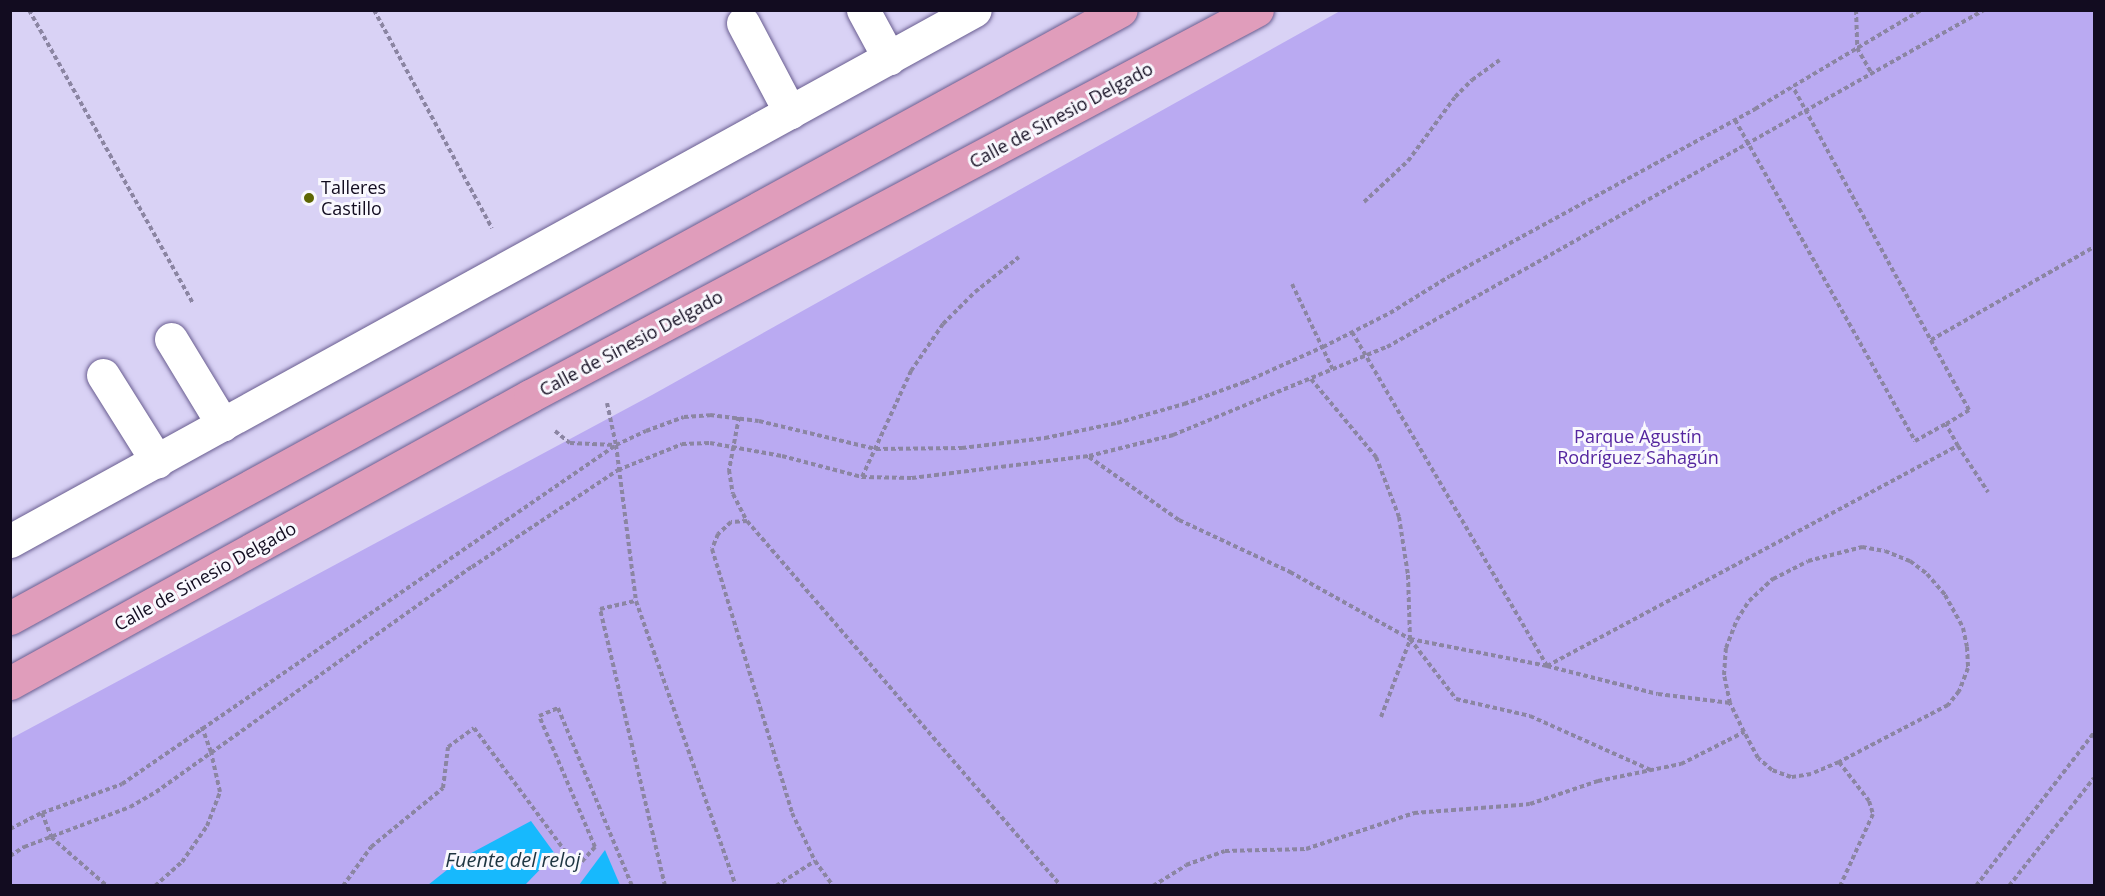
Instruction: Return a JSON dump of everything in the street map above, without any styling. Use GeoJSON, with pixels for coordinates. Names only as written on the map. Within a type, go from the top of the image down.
{"type":"FeatureCollection","features":[{"type":"Feature","properties":{"kind":"main road"},"geometry":{"type":"LineString","coordinates":[[10,618],[1121,10]]}},
{"type":"Feature","properties":{"kind":"main road","name":"Calle de Sinesio Delgado"},"geometry":{"type":"LineString","coordinates":[[10,683],[530,396],[1257,10]]}},
{"type":"Feature","properties":{"kind":"street"},"geometry":{"type":"LineString","coordinates":[[863,10],[889,58]]}},
{"type":"Feature","properties":{"kind":"street"},"geometry":{"type":"LineString","coordinates":[[10,541],[975,10]]}},
{"type":"Feature","properties":{"kind":"street"},"geometry":{"type":"LineString","coordinates":[[743,23],[790,112]]}},
{"type":"Feature","properties":{"kind":"street"},"geometry":{"type":"LineString","coordinates":[[171,339],[223,424]]}},
{"type":"Feature","properties":{"kind":"street"},"geometry":{"type":"LineString","coordinates":[[103,375],[157,461]]}},
{"type":"Feature","properties":{"kind":"path"},"geometry":{"type":"LineString","coordinates":[[29,10],[197,310]]}},
{"type":"Feature","properties":{"kind":"path"},"geometry":{"type":"LineString","coordinates":[[374,10],[512,266]]}},
{"type":"Feature","properties":{"kind":"path"},"geometry":{"type":"LineString","coordinates":[[1856,10],[1857,48],[1872,74]]}},
{"type":"Feature","properties":{"kind":"path"},"geometry":{"type":"LineString","coordinates":[[10,829],[42,813],[122,784],[202,727],[616,446],[684,417],[710,415],[739,417],[876,449],[962,448],[1045,438],[1117,423],[1184,404],[1235,386],[1352,332],[1735,120],[1921,10]]}},
{"type":"Feature","properties":{"kind":"path"},"geometry":{"type":"LineString","coordinates":[[10,856],[24,848],[130,807],[472,567],[618,470],[681,444],[733,445],[862,477],[912,478],[1089,456],[1173,435],[1366,357],[1984,10]]}},
{"type":"Feature","properties":{"kind":"path"},"geometry":{"type":"LineString","coordinates":[[1365,202],[1408,161],[1455,97],[1472,80],[1500,60]]}},
{"type":"Feature","properties":{"kind":"path"},"geometry":{"type":"LineString","coordinates":[[1735,120],[1915,441],[1946,424],[1969,410],[1793,87]]}},
{"type":"Feature","properties":{"kind":"path"},"geometry":{"type":"LineString","coordinates":[[1931,340],[2094,247]]}},
{"type":"Feature","properties":{"kind":"path"},"geometry":{"type":"LineString","coordinates":[[862,477],[911,371],[944,324],[975,292],[1018,257]]}},
{"type":"Feature","properties":{"kind":"path"},"geometry":{"type":"LineString","coordinates":[[1292,284],[1333,370]]}},
{"type":"Feature","properties":{"kind":"path"},"geometry":{"type":"LineString","coordinates":[[1352,332],[1547,666]]}},
{"type":"Feature","properties":{"kind":"path"},"geometry":{"type":"LineString","coordinates":[[1311,379],[1376,457],[1399,517],[1408,575],[1410,639],[1381,717]]}},
{"type":"Feature","properties":{"kind":"path"},"geometry":{"type":"LineString","coordinates":[[605,392],[616,446],[636,601],[736,885]]}},
{"type":"Feature","properties":{"kind":"path"},"geometry":{"type":"LineString","coordinates":[[739,417],[729,470],[733,494],[747,521],[1061,885]]}},
{"type":"Feature","properties":{"kind":"path"},"geometry":{"type":"LineString","coordinates":[[1946,424],[1988,492]]}},
{"type":"Feature","properties":{"kind":"path"},"geometry":{"type":"LineString","coordinates":[[553,429],[570,443],[616,446]]}},
{"type":"Feature","properties":{"kind":"path"},"geometry":{"type":"LineString","coordinates":[[1547,666],[1958,446]]}},
{"type":"Feature","properties":{"kind":"path"},"geometry":{"type":"LineString","coordinates":[[1089,456],[1179,520],[1290,572],[1410,639],[1547,666],[1658,694],[1730,704]]}},
{"type":"Feature","properties":{"kind":"path"},"geometry":{"type":"LineString","coordinates":[[747,521],[731,522],[718,534],[712,549],[792,813],[815,861],[833,885]]}},
{"type":"Feature","properties":{"kind":"path"},"geometry":{"type":"LineString","coordinates":[[1862,547],[1885,551],[1910,561],[1927,574],[1945,595],[1963,628],[1968,647],[1968,668],[1959,691],[1948,705],[1839,762],[1811,774],[1791,777],[1772,770],[1758,758],[1730,704],[1724,675],[1726,648],[1737,620],[1749,601],[1773,579],[1808,561],[1862,547]]}},
{"type":"Feature","properties":{"kind":"path"},"geometry":{"type":"LineString","coordinates":[[636,601],[600,609],[665,885]]}},
{"type":"Feature","properties":{"kind":"path"},"geometry":{"type":"LineString","coordinates":[[1410,639],[1456,699],[1530,717],[1653,770]]}},
{"type":"Feature","properties":{"kind":"path"},"geometry":{"type":"LineString","coordinates":[[343,885],[371,847],[443,788],[448,747],[474,728],[577,867],[595,847],[539,716],[558,708],[632,885]]}},
{"type":"Feature","properties":{"kind":"path"},"geometry":{"type":"LineString","coordinates":[[155,885],[182,862],[207,826],[220,792],[211,752],[202,727]]}},
{"type":"Feature","properties":{"kind":"path"},"geometry":{"type":"LineString","coordinates":[[1153,885],[1186,865],[1226,850],[1306,849],[1414,813],[1530,804],[1598,781],[1681,764],[1744,732]]}},
{"type":"Feature","properties":{"kind":"path"},"geometry":{"type":"LineString","coordinates":[[1976,885],[2094,733]]}},
{"type":"Feature","properties":{"kind":"path"},"geometry":{"type":"LineString","coordinates":[[1839,762],[1869,801],[1873,814],[1840,885]]}},
{"type":"Feature","properties":{"kind":"path"},"geometry":{"type":"LineString","coordinates":[[2009,885],[2094,778]]}},
{"type":"Feature","properties":{"kind":"path"},"geometry":{"type":"LineString","coordinates":[[42,813],[51,837],[107,885]]}},
{"type":"Feature","properties":{"kind":"path"},"geometry":{"type":"LineString","coordinates":[[776,885],[815,861]]}},
{"type":"Feature","properties":{"kind":"green space","name":"Parque Agustín Rodríguez Sahagún"},"geometry":{"type":"Polygon","coordinates":[[[1340,11],[2094,11],[2094,885],[11,885],[10,739],[652,395],[1340,11]]]}},
{"type":"Feature","properties":{"kind":"water","name":"Fuente del reloj"},"geometry":{"type":"Polygon","coordinates":[[[531,821],[555,854],[525,885],[428,885],[462,858],[531,821]]]}},
{"type":"Feature","properties":{"kind":"water"},"geometry":{"type":"Polygon","coordinates":[[[605,850],[620,885],[579,885],[605,850]]]}},
{"type":"Feature","properties":{"kind":"place","name":"Talleres Castillo"},"geometry":{"type":"Point","coordinates":[309,198]}}]}
